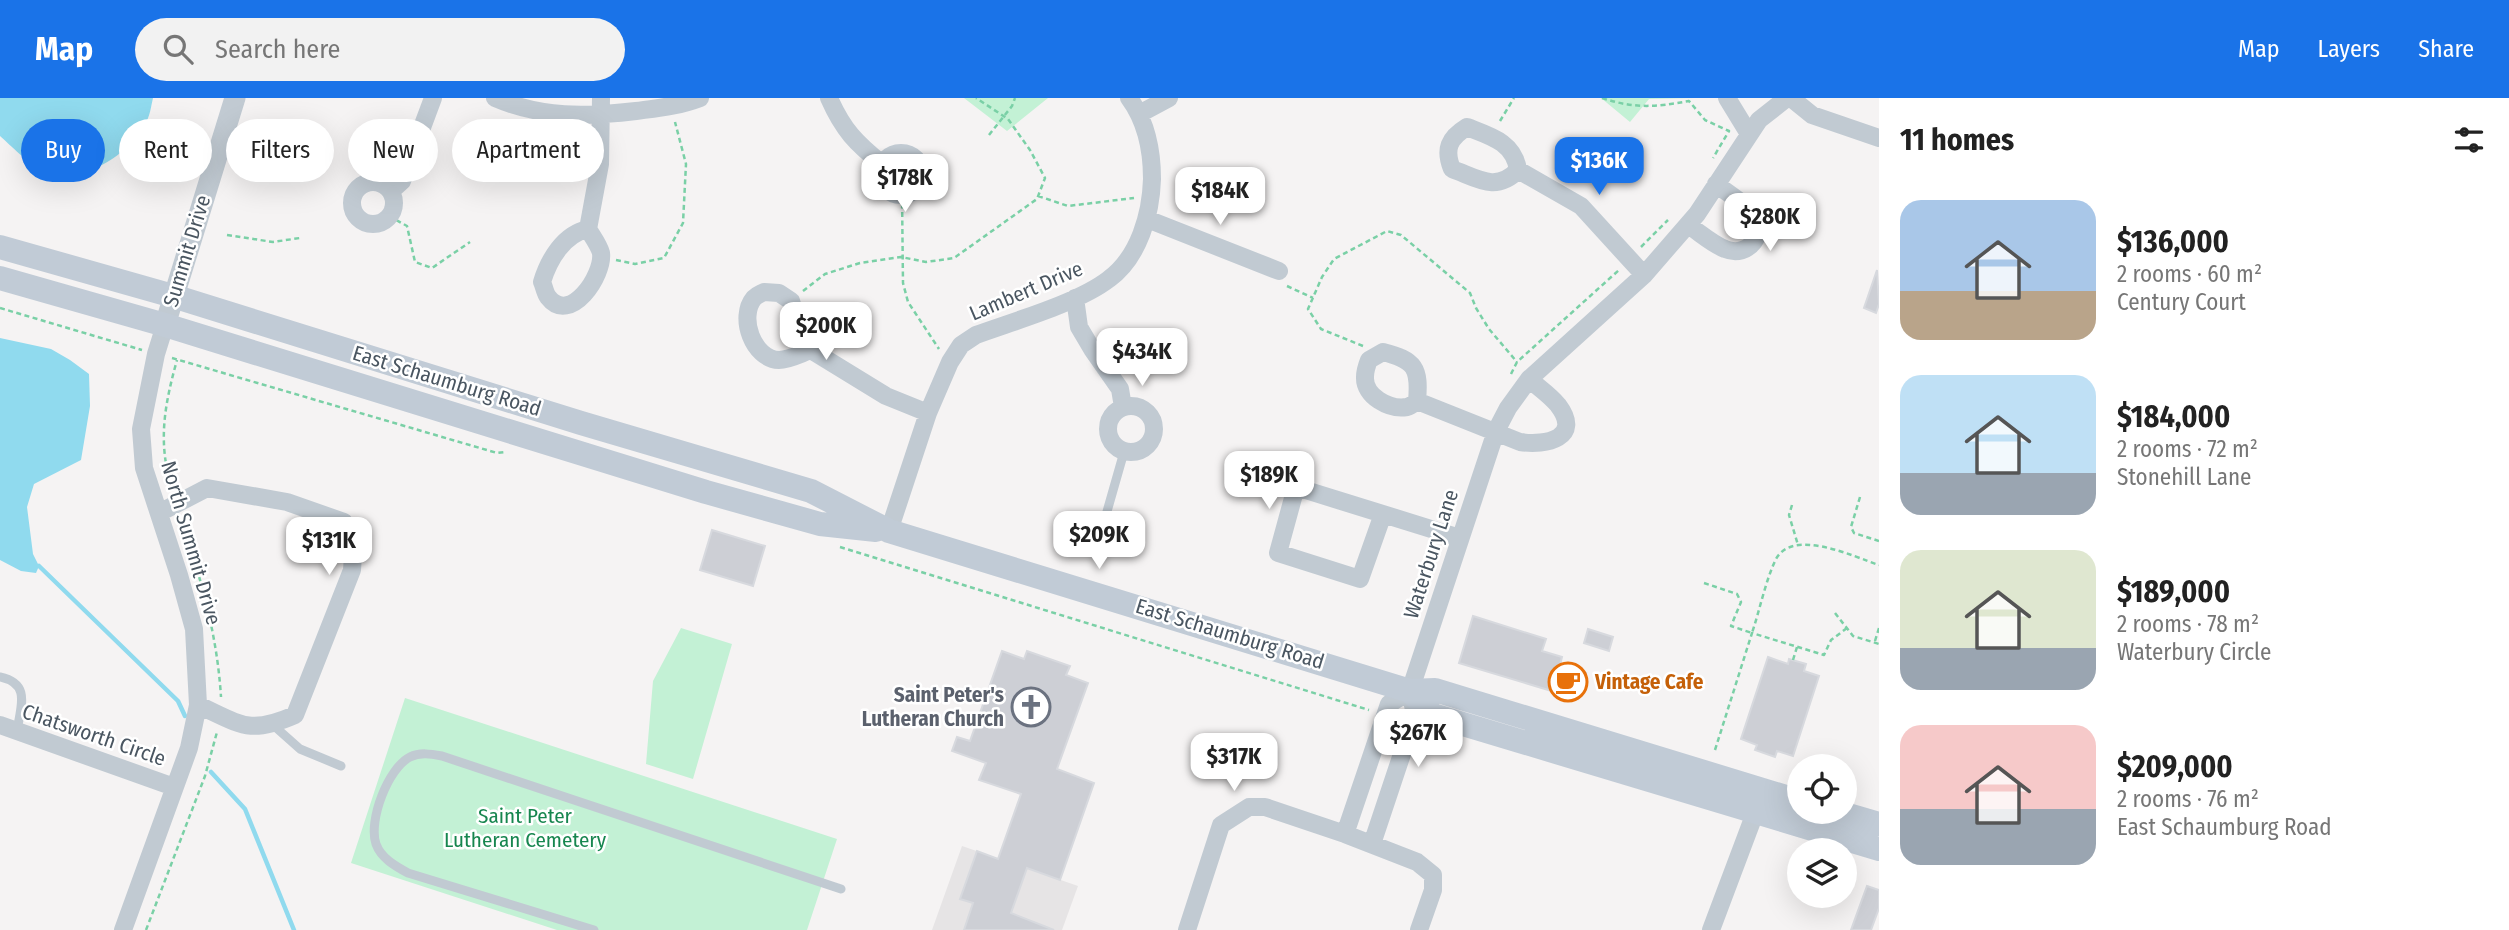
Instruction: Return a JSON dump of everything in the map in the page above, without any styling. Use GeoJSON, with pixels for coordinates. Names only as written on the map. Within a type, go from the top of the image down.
{"type":"FeatureCollection","features":[{"type":"Feature","properties":{"kind":"main road","name":"East Schaumburg Road"},"geometry":{"type":"LineString","coordinates":[[0,247],[173,296],[581,423],[811,491],[888,531],[1410,691],[1435,690],[1787,797]]}},
{"type":"Feature","properties":{"kind":"main road","name":"East Schaumburg Road"},"geometry":{"type":"LineString","coordinates":[[0,278],[165,325],[706,492],[820,524],[888,531]]}},
{"type":"Feature","properties":{"kind":"main road","name":"East Schaumburg Road"},"geometry":{"type":"LineString","coordinates":[[1410,691],[1433,715],[1879,849]]}},
{"type":"Feature","properties":{"kind":"main road"},"geometry":{"type":"LineString","coordinates":[[1857,818],[1879,824]]}},
{"type":"Feature","properties":{"kind":"street","name":"Summit Drive"},"geometry":{"type":"LineString","coordinates":[[165,325],[235,98]]}},
{"type":"Feature","properties":{"kind":"street"},"geometry":{"type":"LineString","coordinates":[[391,191],[402,181],[433,98]]}},
{"type":"Feature","properties":{"kind":"street"},"geometry":{"type":"LineString","coordinates":[[495,98],[519,108],[546,114],[601,107],[679,106],[700,98]]}},
{"type":"Feature","properties":{"kind":"street"},"geometry":{"type":"LineString","coordinates":[[829,98],[837,117],[856,143],[882,164]]}},
{"type":"Feature","properties":{"kind":"street","name":"Lambert Drive"},"geometry":{"type":"LineString","coordinates":[[888,531],[928,414],[950,362],[961,345],[976,335],[1075,298],[1109,280],[1126,264],[1147,219],[1152,198],[1148,140],[1140,113],[1129,98]]}},
{"type":"Feature","properties":{"kind":"street"},"geometry":{"type":"LineString","coordinates":[[1140,113],[1169,98]]}},
{"type":"Feature","properties":{"kind":"street"},"geometry":{"type":"LineString","coordinates":[[1727,98],[1749,134]]}},
{"type":"Feature","properties":{"kind":"street"},"geometry":{"type":"LineString","coordinates":[[1789,98],[1812,115],[1879,138]]}},
{"type":"Feature","properties":{"kind":"street","name":"Waterbury Lane"},"geometry":{"type":"LineString","coordinates":[[1372,844],[1415,715],[1410,691],[1496,431],[1508,408],[1529,379],[1644,275],[1688,225],[1759,120],[1789,98]]}},
{"type":"Feature","properties":{"kind":"street"},"geometry":{"type":"LineString","coordinates":[[588,229],[575,232],[566,239],[544,273],[542,282],[549,298],[559,304],[573,304],[582,299],[600,267],[601,251],[588,229],[600,164],[601,107]]}},
{"type":"Feature","properties":{"kind":"street"},"geometry":{"type":"LineString","coordinates":[[1518,170],[1508,180],[1489,183],[1452,169],[1447,156],[1449,145],[1457,133],[1467,127],[1504,142],[1512,153],[1518,170],[1581,206],[1644,275]]}},
{"type":"Feature","properties":{"kind":"street"},"geometry":{"type":"LineString","coordinates":[[899,153],[912,156],[921,166],[922,179],[914,191],[902,195],[885,188],[880,176],[882,164],[892,155],[899,153]]}},
{"type":"Feature","properties":{"kind":"street"},"geometry":{"type":"LineString","coordinates":[[367,183],[380,183],[391,191],[394,204],[389,216],[377,223],[364,221],[352,205],[356,191],[367,183]]}},
{"type":"Feature","properties":{"kind":"street"},"geometry":{"type":"LineString","coordinates":[[1688,225],[1724,249],[1738,251],[1749,248],[1755,242],[1759,233],[1751,212],[1716,184]]}},
{"type":"Feature","properties":{"kind":"street"},"geometry":{"type":"LineString","coordinates":[[1147,219],[1279,271]]}},
{"type":"Feature","properties":{"kind":"street"},"geometry":{"type":"LineString","coordinates":[[811,350],[778,360],[764,355],[752,342],[748,316],[754,298],[764,292],[779,293],[791,300],[803,340],[811,350],[886,396],[928,414]]}},
{"type":"Feature","properties":{"kind":"street"},"geometry":{"type":"LineString","coordinates":[[1075,298],[1080,327],[1120,389],[1123,407]]}},
{"type":"Feature","properties":{"kind":"street","name":"North Summit Drive"},"geometry":{"type":"LineString","coordinates":[[124,930],[189,748],[198,705],[194,629],[145,468],[141,429],[156,354],[165,325]]}},
{"type":"Feature","properties":{"kind":"street"},"geometry":{"type":"LineString","coordinates":[[1383,352],[1402,357],[1412,364],[1417,373],[1417,401],[1407,407],[1384,402],[1373,396],[1366,386],[1364,374],[1369,360],[1383,352]]}},
{"type":"Feature","properties":{"kind":"street"},"geometry":{"type":"LineString","coordinates":[[1417,401],[1520,442],[1538,445],[1550,443],[1560,437],[1565,427],[1565,417],[1557,404],[1529,379]]}},
{"type":"Feature","properties":{"kind":"street"},"geometry":{"type":"LineString","coordinates":[[1123,407],[1138,407],[1145,411],[1153,424],[1154,432],[1151,440],[1140,451],[1124,452],[1112,444],[1107,430],[1111,416],[1123,407]]}},
{"type":"Feature","properties":{"kind":"street"},"geometry":{"type":"LineString","coordinates":[[1383,514],[1360,579],[1278,553],[1296,487],[1383,514],[1460,538]]}},
{"type":"Feature","properties":{"kind":"street"},"geometry":{"type":"LineString","coordinates":[[159,513],[207,488],[287,502],[344,522],[354,541],[352,570],[295,715],[273,724],[248,727],[198,705]]}},
{"type":"Feature","properties":{"kind":"street","name":"Waterbury Lane"},"geometry":{"type":"LineString","coordinates":[[1345,834],[1389,704],[1410,691]]}},
{"type":"Feature","properties":{"kind":"street","name":"Chatsworth Circle"},"geometry":{"type":"LineString","coordinates":[[0,725],[174,787]]}},
{"type":"Feature","properties":{"kind":"street"},"geometry":{"type":"LineString","coordinates":[[1187,930],[1221,825],[1249,807],[1265,807],[1417,862],[1433,875],[1433,890],[1419,930]]}},
{"type":"Feature","properties":{"kind":"street"},"geometry":{"type":"LineString","coordinates":[[1711,930],[1755,813]]}},
{"type":"Feature","properties":{"kind":"lane"},"geometry":{"type":"LineString","coordinates":[[1106,515],[1124,452]]}},
{"type":"Feature","properties":{"kind":"lane"},"geometry":{"type":"LineString","coordinates":[[0,677],[16,682],[21,689],[17,732]]}},
{"type":"Feature","properties":{"kind":"lane"},"geometry":{"type":"LineString","coordinates":[[273,724],[300,749],[341,766]]}},
{"type":"Feature","properties":{"kind":"lane"},"geometry":{"type":"LineString","coordinates":[[594,930],[408,873],[394,866],[376,844],[374,830],[375,815],[382,796],[400,765],[409,757],[422,753],[442,756],[841,889]]}},
{"type":"Feature","properties":{"kind":"path"},"geometry":{"type":"LineString","coordinates":[[791,300],[825,274],[860,263],[901,257],[926,262],[954,258],[1038,196],[1045,178],[1030,150],[1004,116],[976,98]]}},
{"type":"Feature","properties":{"kind":"path"},"geometry":{"type":"LineString","coordinates":[[989,135],[1015,98]]}},
{"type":"Feature","properties":{"kind":"path"},"geometry":{"type":"LineString","coordinates":[[1495,137],[1497,126],[1514,98]]}},
{"type":"Feature","properties":{"kind":"path"},"geometry":{"type":"LineString","coordinates":[[1602,98],[1625,105],[1656,107],[1690,100],[1704,120],[1729,131]]}},
{"type":"Feature","properties":{"kind":"path"},"geometry":{"type":"LineString","coordinates":[[601,256],[635,264],[664,258],[684,223],[685,164],[674,125],[679,106]]}},
{"type":"Feature","properties":{"kind":"path"},"geometry":{"type":"LineString","coordinates":[[902,195],[901,257],[903,284],[908,302],[931,339],[950,362]]}},
{"type":"Feature","properties":{"kind":"path"},"geometry":{"type":"LineString","coordinates":[[1038,196],[1068,206],[1152,198]]}},
{"type":"Feature","properties":{"kind":"path"},"geometry":{"type":"LineString","coordinates":[[389,216],[407,226],[415,262],[432,268],[470,242]]}},
{"type":"Feature","properties":{"kind":"path"},"geometry":{"type":"LineString","coordinates":[[1369,360],[1364,347],[1321,329],[1308,309],[1322,277],[1334,259],[1387,231],[1401,235],[1470,293],[1489,329],[1517,362]]}},
{"type":"Feature","properties":{"kind":"path"},"geometry":{"type":"LineString","coordinates":[[227,234],[273,242],[300,238]]}},
{"type":"Feature","properties":{"kind":"path"},"geometry":{"type":"LineString","coordinates":[[1279,271],[1284,285],[1313,298]]}},
{"type":"Feature","properties":{"kind":"path"},"geometry":{"type":"LineString","coordinates":[[0,308],[137,349]]}},
{"type":"Feature","properties":{"kind":"path"},"geometry":{"type":"LineString","coordinates":[[177,504],[165,458],[163,414],[177,360],[497,453],[507,452]]}},
{"type":"Feature","properties":{"kind":"path"},"geometry":{"type":"LineString","coordinates":[[1860,497],[1851,527],[1854,533],[1879,541]]}},
{"type":"Feature","properties":{"kind":"path"},"geometry":{"type":"LineString","coordinates":[[1791,505],[1789,515],[1798,545]]}},
{"type":"Feature","properties":{"kind":"path"},"geometry":{"type":"LineString","coordinates":[[829,544],[1385,715]]}},
{"type":"Feature","properties":{"kind":"path"},"geometry":{"type":"LineString","coordinates":[[1715,750],[1776,558],[1787,548],[1812,544],[1879,565]]}},
{"type":"Feature","properties":{"kind":"path"},"geometry":{"type":"LineString","coordinates":[[1704,583],[1738,594],[1741,602],[1731,626],[1752,633],[1824,655],[1831,639],[1847,628]]}},
{"type":"Feature","properties":{"kind":"path"},"geometry":{"type":"LineString","coordinates":[[1835,613],[1853,636],[1877,643],[1879,628]]}},
{"type":"Feature","properties":{"kind":"path"},"geometry":{"type":"LineString","coordinates":[[1793,660],[1797,647]]}},
{"type":"Feature","properties":{"kind":"path"},"geometry":{"type":"LineString","coordinates":[[146,930],[205,776],[220,715]]}},
{"type":"Feature","properties":{"kind":"shaded area"},"geometry":{"type":"Polygon","coordinates":[[[962,846],[1078,886],[1062,930],[932,930],[962,846]]]}},
{"type":"Feature","properties":{"kind":"green space"},"geometry":{"type":"Polygon","coordinates":[[[964,98],[1048,98],[1007,131],[964,98]]]}},
{"type":"Feature","properties":{"kind":"green space"},"geometry":{"type":"Polygon","coordinates":[[[1601,98],[1695,98],[1649,99],[1630,122],[1601,98]]]}},
{"type":"Feature","properties":{"kind":"green space"},"geometry":{"type":"Polygon","coordinates":[[[681,628],[732,644],[693,779],[646,764],[653,681],[681,628]]]}},
{"type":"Feature","properties":{"kind":"green space","name":"Saint Peter Lutheran Cemetery"},"geometry":{"type":"Polygon","coordinates":[[[405,698],[837,839],[807,930],[557,930],[351,863],[405,698]]]}},
{"type":"Feature","properties":{"kind":"water"},"geometry":{"type":"Polygon","coordinates":[[[0,98],[153,98],[147,119],[119,119],[119,154],[105,163],[105,119],[21,119],[21,154],[0,136],[0,98]]]}},
{"type":"Feature","properties":{"kind":"water"},"geometry":{"type":"Polygon","coordinates":[[[0,338],[51,349],[89,374],[90,406],[81,460],[34,484],[27,507],[33,554],[39,566],[36,573],[21,571],[0,560],[0,338]]]}},
{"type":"Feature","properties":{"kind":"building"},"geometry":{"type":"Polygon","coordinates":[[[1877,270],[1879,304],[1876,313],[1864,308],[1877,270]]]}},
{"type":"Feature","properties":{"kind":"building"},"geometry":{"type":"Polygon","coordinates":[[[712,530],[765,546],[753,586],[700,570],[712,530]]]}},
{"type":"Feature","properties":{"kind":"building"},"geometry":{"type":"Polygon","coordinates":[[[1473,616],[1546,639],[1542,651],[1562,657],[1560,665],[1586,673],[1578,699],[1459,663],[1473,616]]]}},
{"type":"Feature","properties":{"kind":"building"},"geometry":{"type":"Polygon","coordinates":[[[1588,629],[1613,637],[1609,651],[1584,643],[1588,629]]]}},
{"type":"Feature","properties":{"kind":"building"},"geometry":{"type":"Polygon","coordinates":[[[1002,651],[1024,659],[1027,651],[1070,666],[1066,675],[1088,683],[1057,769],[1094,783],[1060,880],[1027,868],[1011,913],[1054,930],[964,930],[973,903],[960,899],[977,851],[998,859],[1021,794],[979,780],[986,763],[952,751],[957,737],[970,741],[1002,651]]]}},
{"type":"Feature","properties":{"kind":"building"},"geometry":{"type":"Polygon","coordinates":[[[1768,657],[1788,664],[1789,659],[1806,664],[1804,671],[1819,676],[1794,754],[1777,751],[1775,757],[1755,750],[1757,745],[1741,739],[1768,657]]]}},
{"type":"Feature","properties":{"kind":"building"},"geometry":{"type":"Polygon","coordinates":[[[1867,886],[1879,890],[1879,908],[1871,930],[1851,930],[1867,886]]]}},
{"type":"Feature","properties":{"kind":"waterway"},"geometry":{"type":"LineString","coordinates":[[39,566],[178,701],[185,716]]}},
{"type":"Feature","properties":{"kind":"waterway"},"geometry":{"type":"LineString","coordinates":[[211,772],[245,809],[294,930]]}},
{"type":"Feature","properties":{"kind":"place","name":"Vintage Cafe"},"geometry":{"type":"Point","coordinates":[1568,682]}},
{"type":"Feature","properties":{"kind":"place","name":"Saint Peter's Lutheran Church"},"geometry":{"type":"Point","coordinates":[1031,707]}}]}
